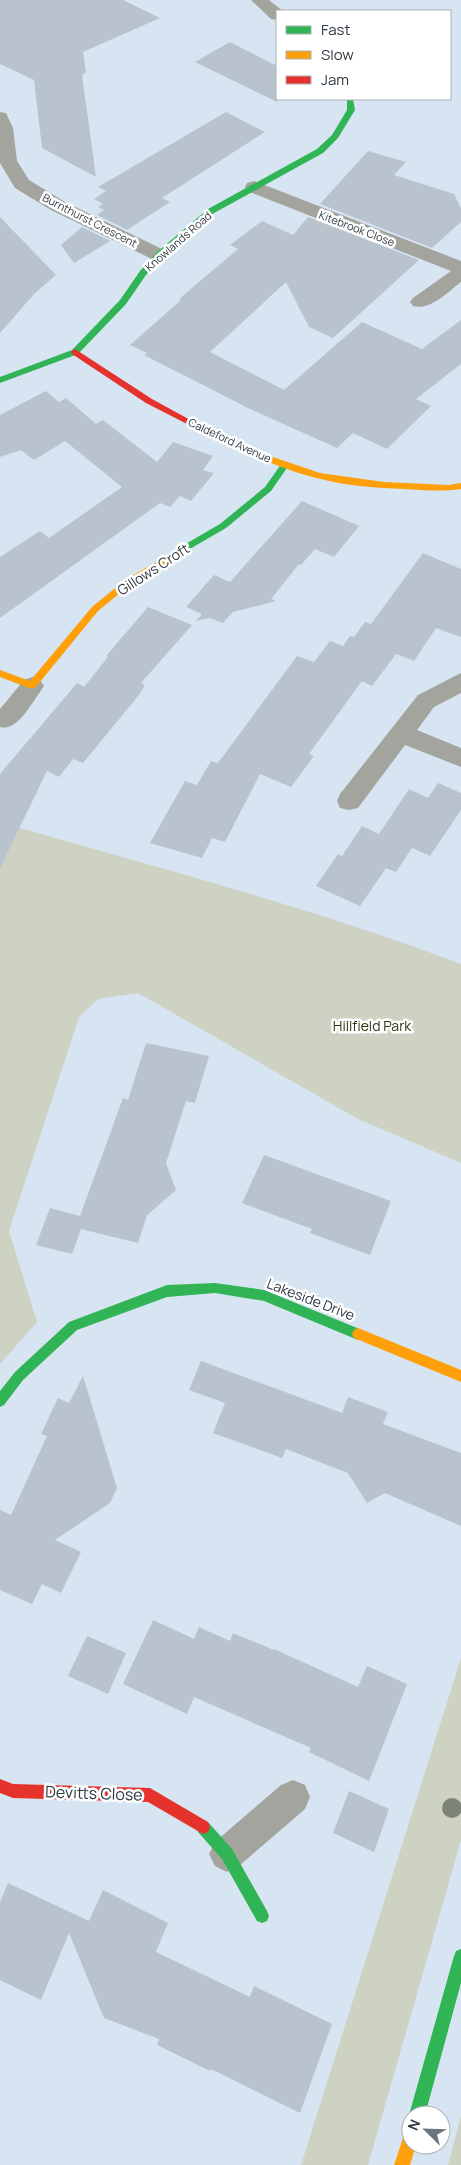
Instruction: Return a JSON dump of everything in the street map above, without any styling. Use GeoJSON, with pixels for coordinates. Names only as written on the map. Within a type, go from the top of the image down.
{"type":"FeatureCollection","features":[{"type":"Feature","properties":{"kind":"street"},"geometry":{"type":"LineString","coordinates":[[259,0],[276,14]]}},
{"type":"Feature","properties":{"kind":"street","name":"Knowlands Road"},"geometry":{"type":"LineString","coordinates":[[0,380],[74,352],[96,332],[123,302],[142,273],[159,255],[211,211],[320,151],[336,136],[351,110],[350,100]]}},
{"type":"Feature","properties":{"kind":"street","name":"Burnthurst Crescent"},"geometry":{"type":"LineString","coordinates":[[0,117],[4,128],[8,162],[22,184],[58,206],[159,255]]}},
{"type":"Feature","properties":{"kind":"street"},"geometry":{"type":"LineString","coordinates":[[0,188],[22,184]]}},
{"type":"Feature","properties":{"kind":"street","name":"Kitebrook Close"},"geometry":{"type":"LineString","coordinates":[[254,188],[461,268]]}},
{"type":"Feature","properties":{"kind":"street"},"geometry":{"type":"LineString","coordinates":[[420,302],[461,273]]}},
{"type":"Feature","properties":{"kind":"street","name":"Caldeford Avenue"},"geometry":{"type":"LineString","coordinates":[[74,352],[149,400],[258,455],[285,465],[321,476],[372,484],[448,488],[461,486]]}},
{"type":"Feature","properties":{"kind":"street","name":"Gillows Croft"},"geometry":{"type":"LineString","coordinates":[[5,720],[95,609],[128,582],[223,526],[268,489],[285,465]]}},
{"type":"Feature","properties":{"kind":"street"},"geometry":{"type":"LineString","coordinates":[[0,673],[32,686]]}},
{"type":"Feature","properties":{"kind":"street"},"geometry":{"type":"LineString","coordinates":[[349,801],[426,701],[461,682]]}},
{"type":"Feature","properties":{"kind":"street"},"geometry":{"type":"LineString","coordinates":[[401,734],[461,758]]}},
{"type":"Feature","properties":{"kind":"street","name":"Lakeside Drive"},"geometry":{"type":"LineString","coordinates":[[0,1401],[19,1376],[73,1326],[167,1291],[215,1288],[264,1296],[461,1376]]}},
{"type":"Feature","properties":{"kind":"street","name":"Devitts Close"},"geometry":{"type":"LineString","coordinates":[[0,1786],[13,1791],[150,1795],[204,1827],[227,1854],[262,1916]]}},
{"type":"Feature","properties":{"kind":"street"},"geometry":{"type":"LineString","coordinates":[[227,1854],[293,1796]]}},
{"type":"Feature","properties":{"kind":"street"},"geometry":{"type":"LineString","coordinates":[[420,2105],[461,1956]]}},
{"type":"Feature","properties":{"kind":"green space","name":"Hillfield Park"},"geometry":{"type":"Polygon","coordinates":[[[0,822],[290,906],[404,943],[461,964],[461,1163],[358,1119],[138,993],[98,999],[79,1017],[9,1231],[37,1322],[0,1364],[0,822]]]}},
{"type":"Feature","properties":{"kind":"green space"},"geometry":{"type":"Polygon","coordinates":[[[461,1658],[461,1840],[368,2165],[301,2165],[461,1658]]]}},
{"type":"Feature","properties":{"kind":"green space"},"geometry":{"type":"Polygon","coordinates":[[[461,2116],[461,2165],[448,2165],[461,2116]]]}},
{"type":"Feature","properties":{"kind":"building"},"geometry":{"type":"Polygon","coordinates":[[[0,0],[123,0],[160,18],[83,52],[86,72],[82,75],[96,177],[42,148],[34,80],[0,64],[0,0]]]}},
{"type":"Feature","properties":{"kind":"building"},"geometry":{"type":"Polygon","coordinates":[[[230,42],[276,65],[277,102],[195,62],[230,42]]]}},
{"type":"Feature","properties":{"kind":"building"},"geometry":{"type":"Polygon","coordinates":[[[226,112],[265,132],[162,198],[170,202],[127,230],[97,215],[104,210],[98,207],[103,204],[94,199],[106,191],[98,187],[226,112]]]}},
{"type":"Feature","properties":{"kind":"building"},"geometry":{"type":"Polygon","coordinates":[[[368,151],[406,162],[394,175],[454,194],[461,208],[461,222],[432,248],[320,204],[368,151]]]}},
{"type":"Feature","properties":{"kind":"building"},"geometry":{"type":"Polygon","coordinates":[[[0,217],[56,275],[35,293],[0,333],[0,217]]]}},
{"type":"Feature","properties":{"kind":"building"},"geometry":{"type":"Polygon","coordinates":[[[308,217],[419,260],[333,338],[309,327],[286,282],[210,352],[284,390],[362,322],[422,349],[461,320],[461,364],[416,399],[431,406],[387,449],[353,433],[337,448],[250,409],[144,355],[147,353],[130,345],[181,300],[179,299],[238,249],[230,245],[262,221],[293,235],[308,217]]]}},
{"type":"Feature","properties":{"kind":"building"},"geometry":{"type":"Polygon","coordinates":[[[82,227],[110,241],[74,263],[61,245],[82,227]]]}},
{"type":"Feature","properties":{"kind":"building"},"geometry":{"type":"Polygon","coordinates":[[[46,391],[59,402],[66,398],[96,424],[103,420],[157,462],[173,442],[213,456],[203,470],[214,473],[191,501],[180,496],[170,507],[160,503],[0,618],[0,557],[40,531],[49,538],[122,487],[65,441],[34,460],[21,450],[0,457],[0,415],[46,391]]]}},
{"type":"Feature","properties":{"kind":"building"},"geometry":{"type":"Polygon","coordinates":[[[302,501],[359,526],[334,557],[315,549],[301,565],[299,564],[271,599],[276,601],[233,612],[223,623],[210,618],[196,621],[202,614],[186,607],[214,575],[230,582],[302,501]]]}},
{"type":"Feature","properties":{"kind":"building"},"geometry":{"type":"Polygon","coordinates":[[[423,553],[461,569],[461,637],[436,628],[414,661],[396,654],[372,686],[362,681],[309,754],[314,756],[291,787],[260,774],[225,842],[212,838],[202,858],[150,843],[185,781],[197,785],[211,761],[218,763],[297,656],[314,662],[330,641],[343,646],[350,636],[354,637],[365,622],[371,624],[423,553]]]}},
{"type":"Feature","properties":{"kind":"building"},"geometry":{"type":"Polygon","coordinates":[[[148,607],[192,625],[141,683],[145,685],[139,695],[83,763],[73,759],[59,777],[47,771],[0,868],[0,774],[77,683],[84,687],[108,657],[106,656],[148,607]]]}},
{"type":"Feature","properties":{"kind":"building"},"geometry":{"type":"Polygon","coordinates":[[[438,783],[461,793],[461,810],[430,856],[412,848],[396,872],[386,868],[360,906],[316,886],[338,854],[342,856],[362,826],[379,834],[409,789],[428,798],[438,783]]]}},
{"type":"Feature","properties":{"kind":"building"},"geometry":{"type":"Polygon","coordinates":[[[146,1043],[209,1056],[195,1103],[186,1101],[166,1163],[176,1190],[147,1215],[138,1243],[81,1229],[72,1254],[36,1245],[50,1208],[80,1216],[123,1098],[128,1100],[146,1043]]]}},
{"type":"Feature","properties":{"kind":"building"},"geometry":{"type":"Polygon","coordinates":[[[264,1155],[391,1201],[370,1255],[310,1233],[312,1229],[242,1203],[264,1155]]]}},
{"type":"Feature","properties":{"kind":"building"},"geometry":{"type":"Polygon","coordinates":[[[201,1361],[342,1413],[348,1397],[388,1412],[383,1424],[461,1453],[461,1526],[385,1493],[367,1503],[348,1473],[286,1449],[282,1458],[213,1433],[225,1403],[189,1390],[201,1361]]]}},
{"type":"Feature","properties":{"kind":"building"},"geometry":{"type":"Polygon","coordinates":[[[83,1376],[117,1488],[110,1503],[55,1540],[81,1552],[61,1593],[42,1584],[32,1604],[0,1590],[0,1510],[11,1515],[47,1436],[41,1434],[58,1398],[69,1403],[83,1376]]]}},
{"type":"Feature","properties":{"kind":"building"},"geometry":{"type":"Polygon","coordinates":[[[153,1620],[194,1639],[199,1627],[230,1641],[233,1633],[274,1649],[358,1687],[367,1666],[407,1684],[369,1781],[309,1752],[311,1748],[194,1697],[187,1714],[123,1684],[153,1620]]]}},
{"type":"Feature","properties":{"kind":"building"},"geometry":{"type":"Polygon","coordinates":[[[87,1636],[126,1653],[108,1694],[68,1676],[87,1636]]]}},
{"type":"Feature","properties":{"kind":"building"},"geometry":{"type":"Polygon","coordinates":[[[349,1791],[389,1809],[374,1852],[333,1833],[349,1791]]]}},
{"type":"Feature","properties":{"kind":"building"},"geometry":{"type":"Polygon","coordinates":[[[8,1883],[89,1921],[103,1890],[168,1923],[156,1952],[250,1997],[254,1986],[332,2024],[300,2113],[211,2069],[210,2071],[157,2045],[159,2039],[104,2018],[69,1933],[41,2000],[0,1980],[0,1902],[8,1883]]]}},
{"type":"Feature","properties":{"kind":"traffic: fast"},"geometry":{"type":"LineString","coordinates":[[0,380],[75,352],[123,302],[143,273],[159,255],[211,211],[320,151],[335,136],[351,110],[350,100]]}},
{"type":"Feature","properties":{"kind":"traffic: fast"},"geometry":{"type":"LineString","coordinates":[[173,555],[223,526],[268,489],[285,465]]}},
{"type":"Feature","properties":{"kind":"traffic: fast"},"geometry":{"type":"LineString","coordinates":[[0,1401],[19,1376],[73,1326],[167,1291],[215,1288],[264,1296],[358,1334]]}},
{"type":"Feature","properties":{"kind":"traffic: fast"},"geometry":{"type":"LineString","coordinates":[[203,1827],[227,1854],[262,1916]]}},
{"type":"Feature","properties":{"kind":"traffic: fast"},"geometry":{"type":"LineString","coordinates":[[420,2105],[461,1956]]}},
{"type":"Feature","properties":{"kind":"traffic: slow"},"geometry":{"type":"LineString","coordinates":[[190,422],[270,459],[320,476],[384,485],[449,488],[461,486]]}},
{"type":"Feature","properties":{"kind":"traffic: slow"},"geometry":{"type":"LineString","coordinates":[[0,673],[32,686],[95,609],[128,582],[173,555]]}},
{"type":"Feature","properties":{"kind":"traffic: slow"},"geometry":{"type":"LineString","coordinates":[[358,1334],[461,1376]]}},
{"type":"Feature","properties":{"kind":"traffic: slow"},"geometry":{"type":"LineString","coordinates":[[402,2165],[405,2155]]}},
{"type":"Feature","properties":{"kind":"traffic: jam"},"geometry":{"type":"LineString","coordinates":[[75,352],[149,401],[190,422]]}},
{"type":"Feature","properties":{"kind":"traffic: jam"},"geometry":{"type":"LineString","coordinates":[[0,1786],[13,1791],[150,1795],[203,1827]]}}]}
